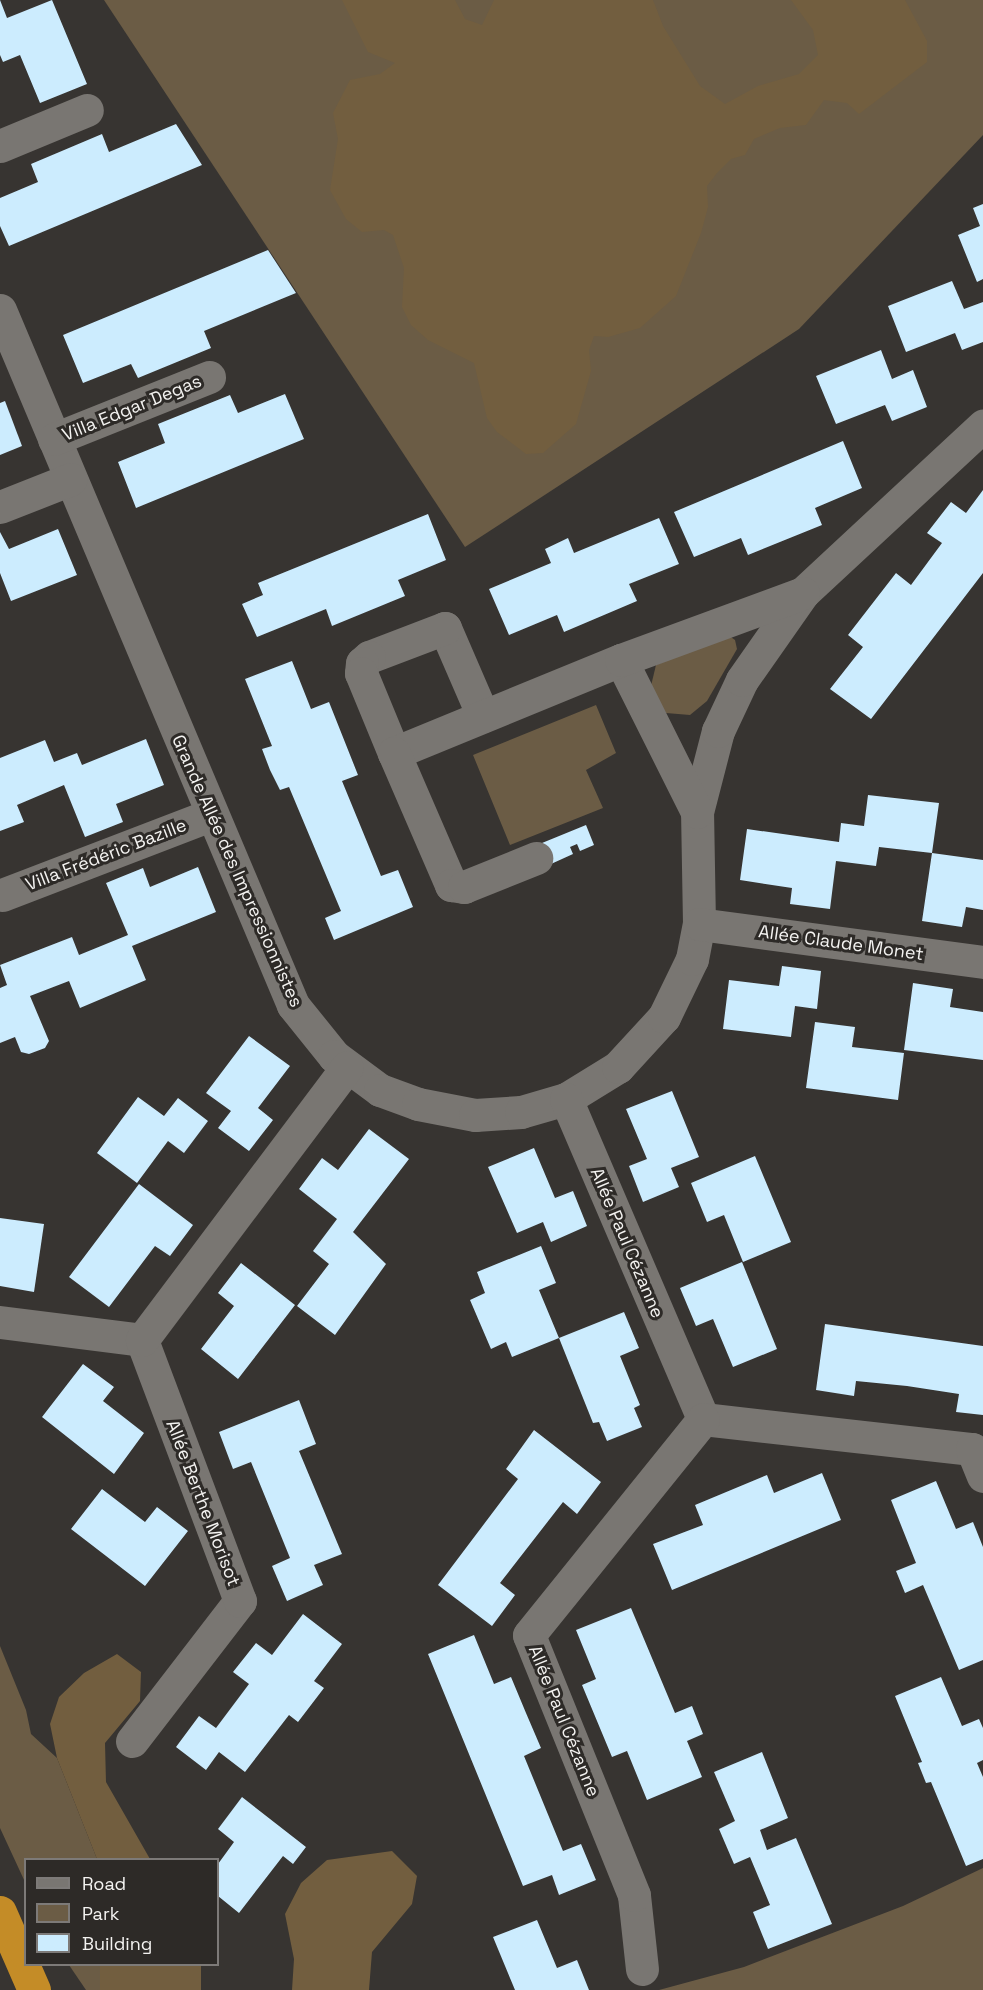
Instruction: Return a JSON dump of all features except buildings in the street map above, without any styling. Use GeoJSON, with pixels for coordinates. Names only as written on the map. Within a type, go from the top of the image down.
{"type":"FeatureCollection","features":[{"type":"Feature","properties":{"kind":"highway"},"geometry":{"type":"LineString","coordinates":[[0,1912],[34,1990]]}},
{"type":"Feature","properties":{"kind":"street"},"geometry":{"type":"LineString","coordinates":[[0,146],[87,110]]}},
{"type":"Feature","properties":{"kind":"street","name":"Grande Allée des Impressionnistes"},"geometry":{"type":"LineString","coordinates":[[0,310],[287,993],[320,1041],[347,1067],[395,1098],[475,1115],[521,1112],[566,1099],[618,1067],[659,1024],[692,959],[699,924],[698,812],[708,762],[728,705],[759,651],[803,593],[983,426]]}},
{"type":"Feature","properties":{"kind":"street","name":"Villa Edgar Degas"},"geometry":{"type":"LineString","coordinates":[[54,439],[209,377]]}},
{"type":"Feature","properties":{"kind":"street"},"geometry":{"type":"LineString","coordinates":[[0,507],[71,479]]}},
{"type":"Feature","properties":{"kind":"street"},"geometry":{"type":"LineString","coordinates":[[394,753],[621,660],[803,593]]}},
{"type":"Feature","properties":{"kind":"street"},"geometry":{"type":"LineString","coordinates":[[483,716],[445,628],[369,657],[362,663],[361,673],[451,885],[464,887],[536,858]]}},
{"type":"Feature","properties":{"kind":"street"},"geometry":{"type":"LineString","coordinates":[[621,660],[698,812]]}},
{"type":"Feature","properties":{"kind":"street","name":"Villa Frédéric Bazille"},"geometry":{"type":"LineString","coordinates":[[2,895],[210,814]]}},
{"type":"Feature","properties":{"kind":"street","name":"Allée Claude Monet"},"geometry":{"type":"LineString","coordinates":[[699,924],[983,962]]}},
{"type":"Feature","properties":{"kind":"street"},"geometry":{"type":"LineString","coordinates":[[0,1322],[142,1340],[347,1067]]}},
{"type":"Feature","properties":{"kind":"street","name":"Allée Paul Cézanne"},"geometry":{"type":"LineString","coordinates":[[566,1099],[703,1419],[529,1635],[634,1895],[642,1969]]}},
{"type":"Feature","properties":{"kind":"street","name":"Allée Berthe Morisot"},"geometry":{"type":"LineString","coordinates":[[132,1742],[240,1601],[142,1340]]}},
{"type":"Feature","properties":{"kind":"street"},"geometry":{"type":"LineString","coordinates":[[703,1419],[972,1449],[983,1476]]}},
{"type":"Feature","properties":{"kind":"green space"},"geometry":{"type":"Polygon","coordinates":[[[104,0],[983,0],[983,135],[799,329],[465,547],[104,0]]]}},
{"type":"Feature","properties":{"kind":"green space"},"geometry":{"type":"Polygon","coordinates":[[[728,635],[735,640],[737,649],[707,701],[690,715],[666,713],[650,690],[656,665],[728,635]]]}},
{"type":"Feature","properties":{"kind":"green space"},"geometry":{"type":"Polygon","coordinates":[[[596,705],[616,753],[586,770],[603,808],[510,845],[473,755],[596,705]]]}},
{"type":"Feature","properties":{"kind":"green space"},"geometry":{"type":"Polygon","coordinates":[[[0,1646],[26,1710],[31,1734],[57,1758],[97,1858],[24,1858],[24,1880],[0,1828],[0,1646]]]}},
{"type":"Feature","properties":{"kind":"green space"},"geometry":{"type":"Polygon","coordinates":[[[983,1868],[983,1990],[659,1990],[744,1967],[903,1906],[983,1868]]]}},
{"type":"Feature","properties":{"kind":"green space"},"geometry":{"type":"Polygon","coordinates":[[[70,1966],[100,1966],[101,1990],[86,1990],[70,1966]]]}},
{"type":"Feature","properties":{"kind":"shaded area"},"geometry":{"type":"Polygon","coordinates":[[[342,0],[455,0],[465,19],[482,25],[494,0],[653,0],[663,26],[700,86],[725,104],[758,86],[799,74],[818,55],[813,30],[791,0],[905,0],[927,41],[927,62],[859,114],[847,103],[824,100],[806,125],[780,128],[754,139],[745,155],[731,159],[707,186],[708,207],[701,233],[676,296],[640,328],[608,337],[594,336],[589,350],[591,371],[576,424],[543,453],[526,454],[497,432],[487,418],[474,363],[428,340],[411,325],[402,307],[404,268],[393,235],[384,230],[362,232],[346,219],[330,190],[338,139],[333,113],[350,80],[380,74],[395,63],[368,52],[342,0]]]}},
{"type":"Feature","properties":{"kind":"shaded area"},"geometry":{"type":"Polygon","coordinates":[[[117,1654],[141,1672],[140,1701],[105,1743],[106,1782],[149,1858],[97,1858],[57,1758],[50,1724],[59,1697],[84,1673],[117,1654]]]}},
{"type":"Feature","properties":{"kind":"shaded area"},"geometry":{"type":"Polygon","coordinates":[[[392,1851],[417,1876],[412,1904],[372,1952],[369,1990],[292,1990],[294,1959],[285,1914],[301,1883],[327,1860],[392,1851]]]}},
{"type":"Feature","properties":{"kind":"shaded area"},"geometry":{"type":"Polygon","coordinates":[[[100,1966],[201,1966],[201,1990],[100,1990],[100,1966]]]}}]}
